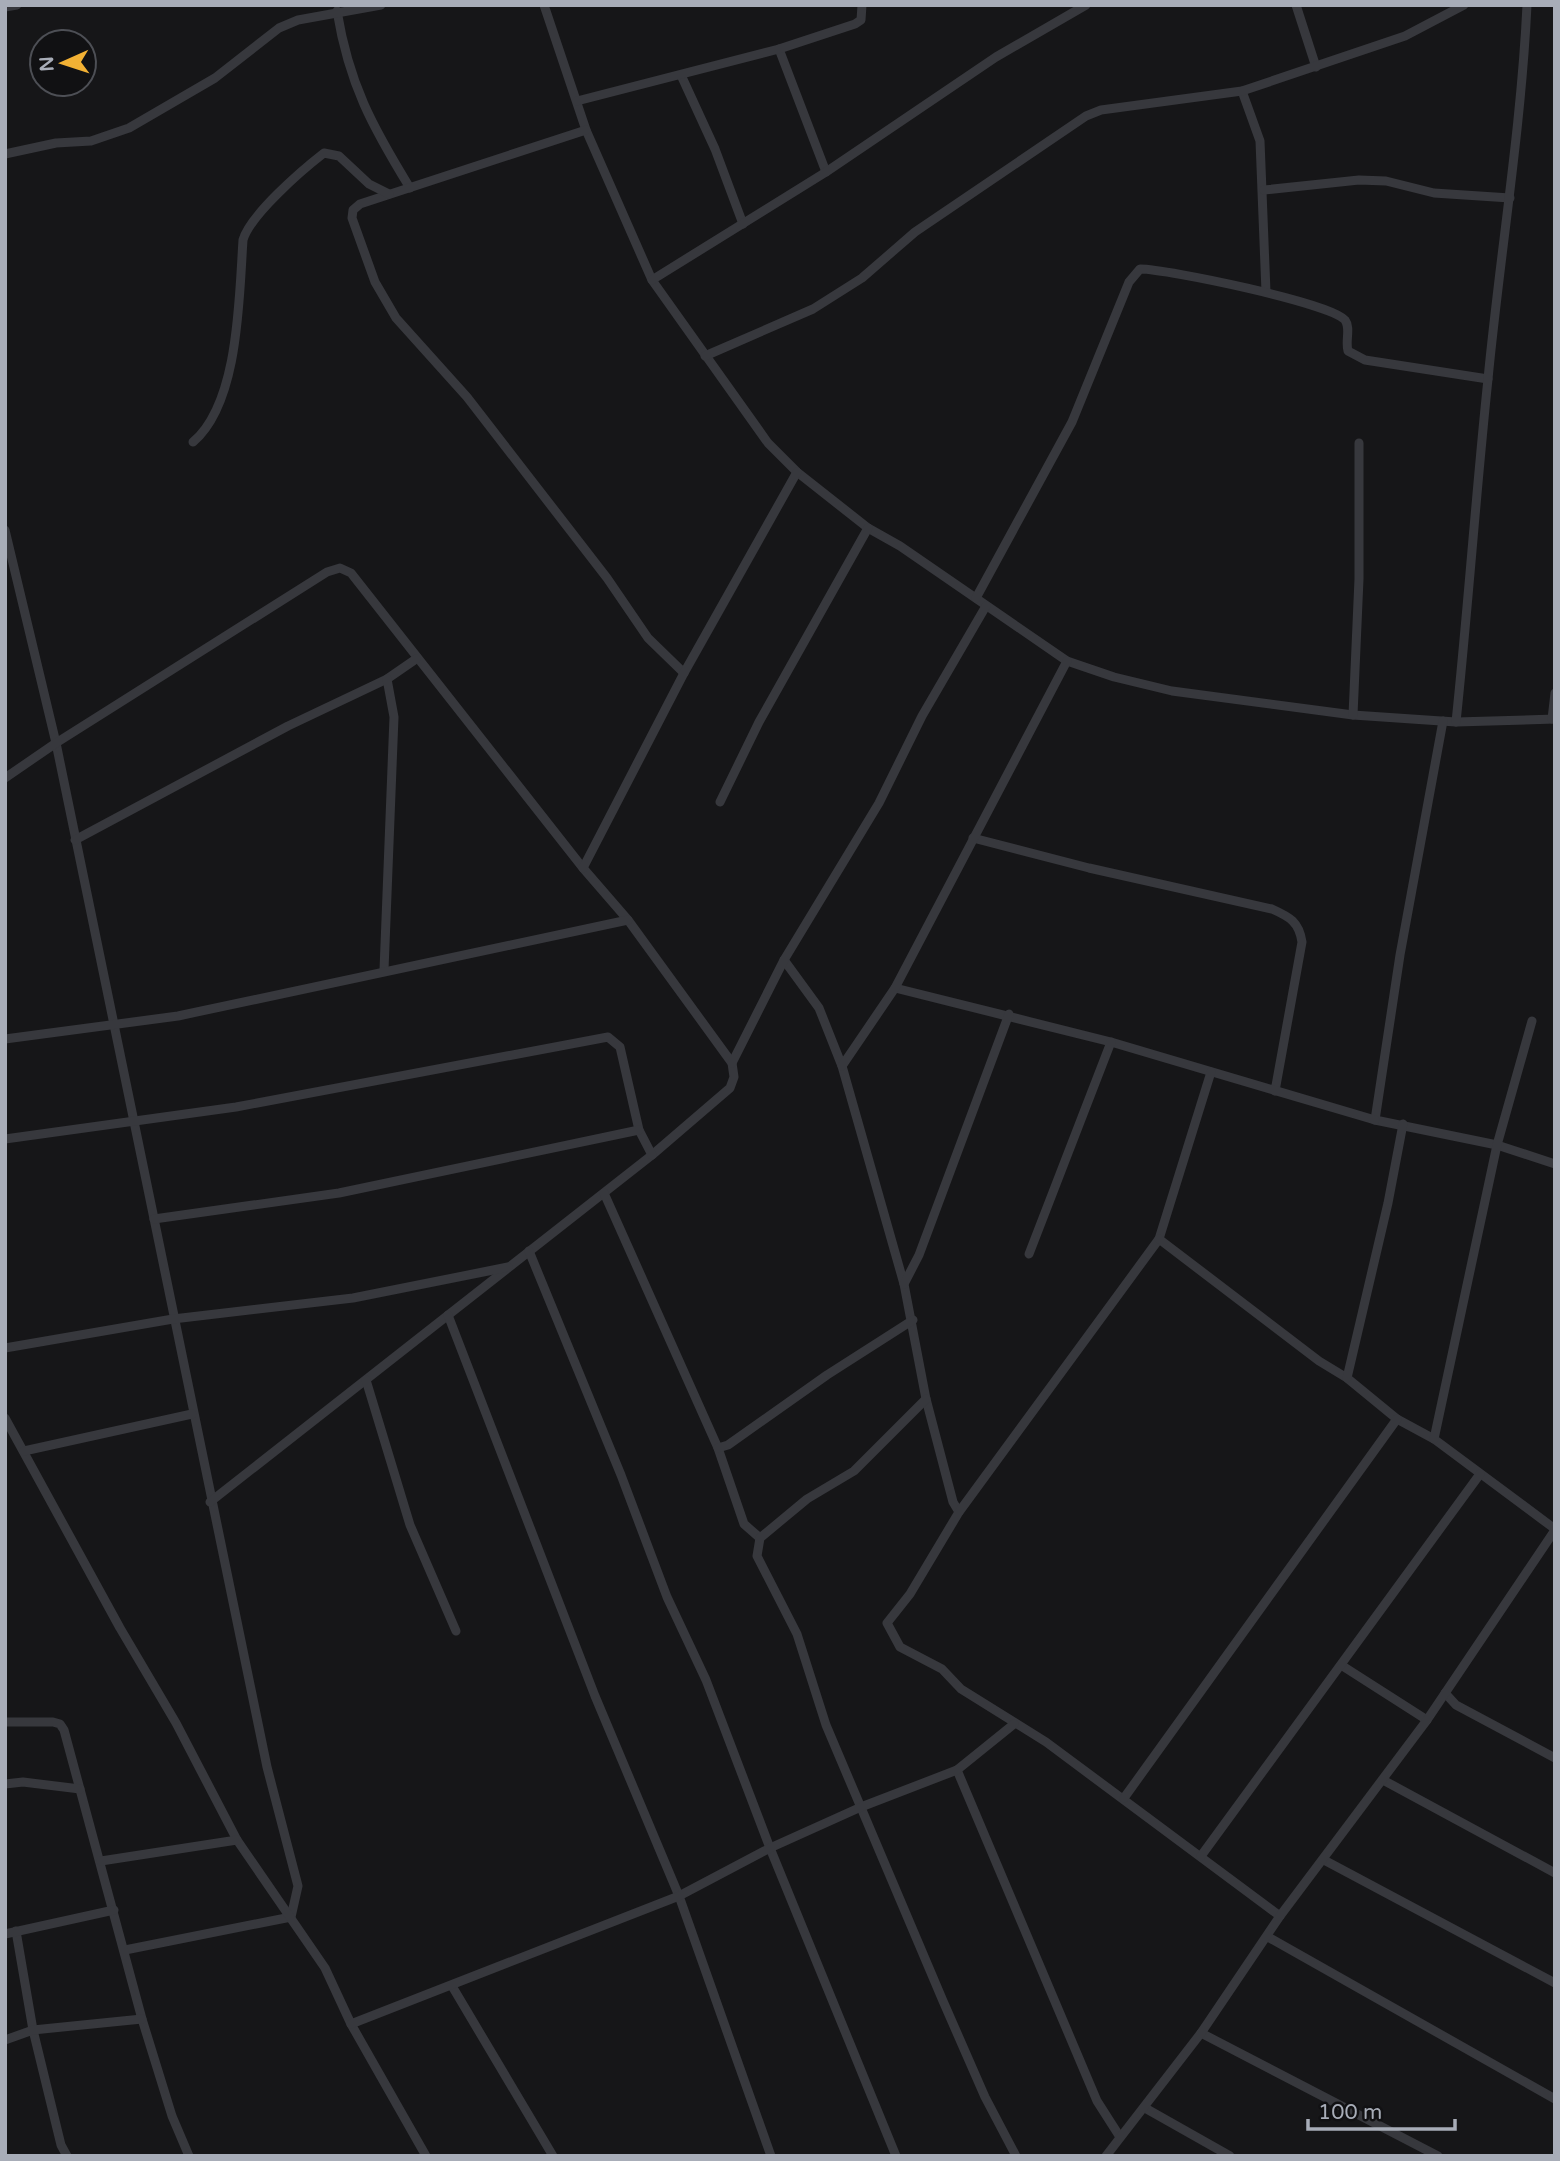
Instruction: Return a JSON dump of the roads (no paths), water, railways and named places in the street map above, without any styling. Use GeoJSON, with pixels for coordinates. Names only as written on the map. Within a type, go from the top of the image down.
{"type":"FeatureCollection","features":[{"type":"Feature","properties":{"kind":"street"},"geometry":{"type":"LineString","coordinates":[[5,7],[17,5]]}},
{"type":"Feature","properties":{"kind":"street"},"geometry":{"type":"LineString","coordinates":[[5,154],[56,143],[90,141],[129,128],[215,78],[279,28],[298,20],[337,11],[381,5]]}},
{"type":"Feature","properties":{"kind":"street"},"geometry":{"type":"LineString","coordinates":[[544,5],[586,130],[652,280],[768,443],[797,472],[868,528],[1067,661],[1172,691],[1353,715],[1456,722],[1553,719],[1555,692]]}},
{"type":"Feature","properties":{"kind":"street"},"geometry":{"type":"LineString","coordinates":[[576,102],[779,49],[855,24],[861,20],[862,5]]}},
{"type":"Feature","properties":{"kind":"street"},"geometry":{"type":"LineString","coordinates":[[652,280],[826,172],[996,57],[1086,5]]}},
{"type":"Feature","properties":{"kind":"street"},"geometry":{"type":"LineString","coordinates":[[1296,5],[1316,67]]}},
{"type":"Feature","properties":{"kind":"street"},"geometry":{"type":"LineString","coordinates":[[705,356],[813,309],[862,278],[915,232],[1086,116],[1101,110],[1242,91],[1405,36],[1464,5]]}},
{"type":"Feature","properties":{"kind":"street"},"geometry":{"type":"LineString","coordinates":[[1456,722],[1477,522],[1488,379],[1524,77],[1527,5]]}},
{"type":"Feature","properties":{"kind":"street"},"geometry":{"type":"LineString","coordinates":[[337,11],[344,55],[358,96],[410,188]]}},
{"type":"Feature","properties":{"kind":"street"},"geometry":{"type":"LineString","coordinates":[[779,49],[826,172]]}},
{"type":"Feature","properties":{"kind":"street"},"geometry":{"type":"LineString","coordinates":[[681,75],[715,149],[743,224]]}},
{"type":"Feature","properties":{"kind":"street"},"geometry":{"type":"LineString","coordinates":[[1242,91],[1261,141],[1266,292]]}},
{"type":"Feature","properties":{"kind":"street"},"geometry":{"type":"LineString","coordinates":[[586,130],[360,204],[354,210],[352,218],[386,302],[509,450],[607,578],[648,638],[684,673]]}},
{"type":"Feature","properties":{"kind":"street"},"geometry":{"type":"LineString","coordinates":[[193,442],[205,431],[219,403],[234,346],[243,240],[246,229],[256,215],[324,153],[339,156],[369,184],[389,194]]}},
{"type":"Feature","properties":{"kind":"street"},"geometry":{"type":"LineString","coordinates":[[1264,190],[1360,180],[1386,181],[1434,192],[1510,198]]}},
{"type":"Feature","properties":{"kind":"street"},"geometry":{"type":"LineString","coordinates":[[976,598],[1072,422],[1133,274],[1140,269],[1266,292],[1340,316],[1348,328],[1348,351],[1354,356],[1488,379]]}},
{"type":"Feature","properties":{"kind":"street"},"geometry":{"type":"LineString","coordinates":[[1353,715],[1359,579],[1359,443]]}},
{"type":"Feature","properties":{"kind":"street"},"geometry":{"type":"LineString","coordinates":[[583,869],[684,673],[797,472]]}},
{"type":"Feature","properties":{"kind":"street"},"geometry":{"type":"LineString","coordinates":[[720,802],[759,722],[868,528]]}},
{"type":"Feature","properties":{"kind":"street"},"geometry":{"type":"LineString","coordinates":[[5,530],[56,743],[210,1502],[267,1768],[296,1874],[297,1900],[291,1917]]}},
{"type":"Feature","properties":{"kind":"street"},"geometry":{"type":"LineString","coordinates":[[5,778],[327,572],[340,568],[351,573],[583,869],[628,920],[732,1063],[734,1077],[730,1088],[652,1155],[210,1502]]}},
{"type":"Feature","properties":{"kind":"street"},"geometry":{"type":"LineString","coordinates":[[732,1063],[784,960],[879,803],[922,716],[986,606]]}},
{"type":"Feature","properties":{"kind":"street"},"geometry":{"type":"LineString","coordinates":[[75,840],[288,726],[387,679],[416,659]]}},
{"type":"Feature","properties":{"kind":"street"},"geometry":{"type":"LineString","coordinates":[[842,1066],[895,988],[1067,661]]}},
{"type":"Feature","properties":{"kind":"street"},"geometry":{"type":"LineString","coordinates":[[384,970],[394,716],[387,679]]}},
{"type":"Feature","properties":{"kind":"street"},"geometry":{"type":"LineString","coordinates":[[1375,1120],[1400,956],[1443,721]]}},
{"type":"Feature","properties":{"kind":"street"},"geometry":{"type":"LineString","coordinates":[[973,838],[1088,868],[1272,909],[1289,917],[1300,927],[1302,942],[1275,1091]]}},
{"type":"Feature","properties":{"kind":"street"},"geometry":{"type":"LineString","coordinates":[[5,1040],[178,1016],[628,920]]}},
{"type":"Feature","properties":{"kind":"street"},"geometry":{"type":"LineString","coordinates":[[784,960],[820,1008],[842,1066],[904,1284],[926,1399],[953,1502],[959,1512]]}},
{"type":"Feature","properties":{"kind":"street"},"geometry":{"type":"LineString","coordinates":[[895,988],[1009,1014],[1111,1042],[1375,1120],[1497,1144],[1555,1164]]}},
{"type":"Feature","properties":{"kind":"street"},"geometry":{"type":"LineString","coordinates":[[904,1284],[919,1255],[1009,1014]]}},
{"type":"Feature","properties":{"kind":"street"},"geometry":{"type":"LineString","coordinates":[[1434,1439],[1497,1144],[1532,1021]]}},
{"type":"Feature","properties":{"kind":"street"},"geometry":{"type":"LineString","coordinates":[[5,1139],[134,1124],[418,1075],[608,1037],[620,1047],[639,1130],[652,1155]]}},
{"type":"Feature","properties":{"kind":"street"},"geometry":{"type":"LineString","coordinates":[[1029,1254],[1111,1042]]}},
{"type":"Feature","properties":{"kind":"street"},"geometry":{"type":"LineString","coordinates":[[1211,1072],[1158,1239],[959,1512],[910,1594],[887,1623],[900,1647],[942,1669],[961,1689],[1046,1742],[1280,1916]]}},
{"type":"Feature","properties":{"kind":"street"},"geometry":{"type":"LineString","coordinates":[[1347,1378],[1388,1203],[1402,1124]]}},
{"type":"Feature","properties":{"kind":"street"},"geometry":{"type":"LineString","coordinates":[[154,1219],[339,1193],[639,1130]]}},
{"type":"Feature","properties":{"kind":"street"},"geometry":{"type":"LineString","coordinates":[[604,1193],[718,1448],[744,1524],[760,1538]]}},
{"type":"Feature","properties":{"kind":"street"},"geometry":{"type":"LineString","coordinates":[[1107,2156],[1201,2033],[1280,1916],[1427,1720],[1555,1530],[1434,1439],[1397,1419],[1347,1378],[1319,1361],[1158,1239]]}},
{"type":"Feature","properties":{"kind":"street"},"geometry":{"type":"LineString","coordinates":[[529,1251],[621,1475],[667,1597],[706,1680],[770,1848],[896,2156]]}},
{"type":"Feature","properties":{"kind":"street"},"geometry":{"type":"LineString","coordinates":[[5,1348],[173,1319],[353,1298],[511,1266]]}},
{"type":"Feature","properties":{"kind":"street"},"geometry":{"type":"LineString","coordinates":[[448,1315],[595,1696],[679,1896],[771,2156]]}},
{"type":"Feature","properties":{"kind":"street"},"geometry":{"type":"LineString","coordinates":[[718,1448],[728,1445],[827,1375],[913,1320]]}},
{"type":"Feature","properties":{"kind":"street"},"geometry":{"type":"LineString","coordinates":[[366,1380],[410,1525],[456,1631]]}},
{"type":"Feature","properties":{"kind":"street"},"geometry":{"type":"LineString","coordinates":[[926,1399],[854,1471],[807,1499],[760,1538],[757,1556],[797,1634],[826,1726],[985,2097],[1016,2156]]}},
{"type":"Feature","properties":{"kind":"street"},"geometry":{"type":"LineString","coordinates":[[24,1451],[192,1414]]}},
{"type":"Feature","properties":{"kind":"street"},"geometry":{"type":"LineString","coordinates":[[5,1418],[120,1628],[176,1723],[237,1840],[325,1968],[351,2024],[426,2156]]}},
{"type":"Feature","properties":{"kind":"street"},"geometry":{"type":"LineString","coordinates":[[1124,1798],[1397,1419]]}},
{"type":"Feature","properties":{"kind":"street"},"geometry":{"type":"LineString","coordinates":[[1201,1856],[1480,1474]]}},
{"type":"Feature","properties":{"kind":"street"},"geometry":{"type":"LineString","coordinates":[[1340,1665],[1427,1720]]}},
{"type":"Feature","properties":{"kind":"street"},"geometry":{"type":"LineString","coordinates":[[1445,1693],[1465,1711],[1555,1758]]}},
{"type":"Feature","properties":{"kind":"street"},"geometry":{"type":"LineString","coordinates":[[5,1722],[60,1724],[101,1861],[142,2019],[172,2116],[189,2156]]}},
{"type":"Feature","properties":{"kind":"street"},"geometry":{"type":"LineString","coordinates":[[351,2024],[679,1896],[770,1848],[861,1807],[957,1770],[1014,1724]]}},
{"type":"Feature","properties":{"kind":"street"},"geometry":{"type":"LineString","coordinates":[[957,1770],[1097,2101],[1120,2137]]}},
{"type":"Feature","properties":{"kind":"street"},"geometry":{"type":"LineString","coordinates":[[1382,1780],[1555,1872]]}},
{"type":"Feature","properties":{"kind":"street"},"geometry":{"type":"LineString","coordinates":[[5,1784],[23,1782],[80,1789]]}},
{"type":"Feature","properties":{"kind":"street"},"geometry":{"type":"LineString","coordinates":[[101,1861],[237,1840]]}},
{"type":"Feature","properties":{"kind":"street"},"geometry":{"type":"LineString","coordinates":[[1324,1860],[1555,1983]]}},
{"type":"Feature","properties":{"kind":"street"},"geometry":{"type":"LineString","coordinates":[[5,1934],[114,1910]]}},
{"type":"Feature","properties":{"kind":"street"},"geometry":{"type":"LineString","coordinates":[[125,1950],[291,1917]]}},
{"type":"Feature","properties":{"kind":"street"},"geometry":{"type":"LineString","coordinates":[[16,1931],[33,2030],[61,2145],[67,2156]]}},
{"type":"Feature","properties":{"kind":"street"},"geometry":{"type":"LineString","coordinates":[[1268,1937],[1555,2099]]}},
{"type":"Feature","properties":{"kind":"street"},"geometry":{"type":"LineString","coordinates":[[452,1986],[553,2156]]}},
{"type":"Feature","properties":{"kind":"street"},"geometry":{"type":"LineString","coordinates":[[5,2040],[33,2030],[142,2019]]}},
{"type":"Feature","properties":{"kind":"street"},"geometry":{"type":"LineString","coordinates":[[1201,2033],[1438,2156]]}},
{"type":"Feature","properties":{"kind":"street"},"geometry":{"type":"LineString","coordinates":[[1145,2108],[1230,2156]]}}]}
